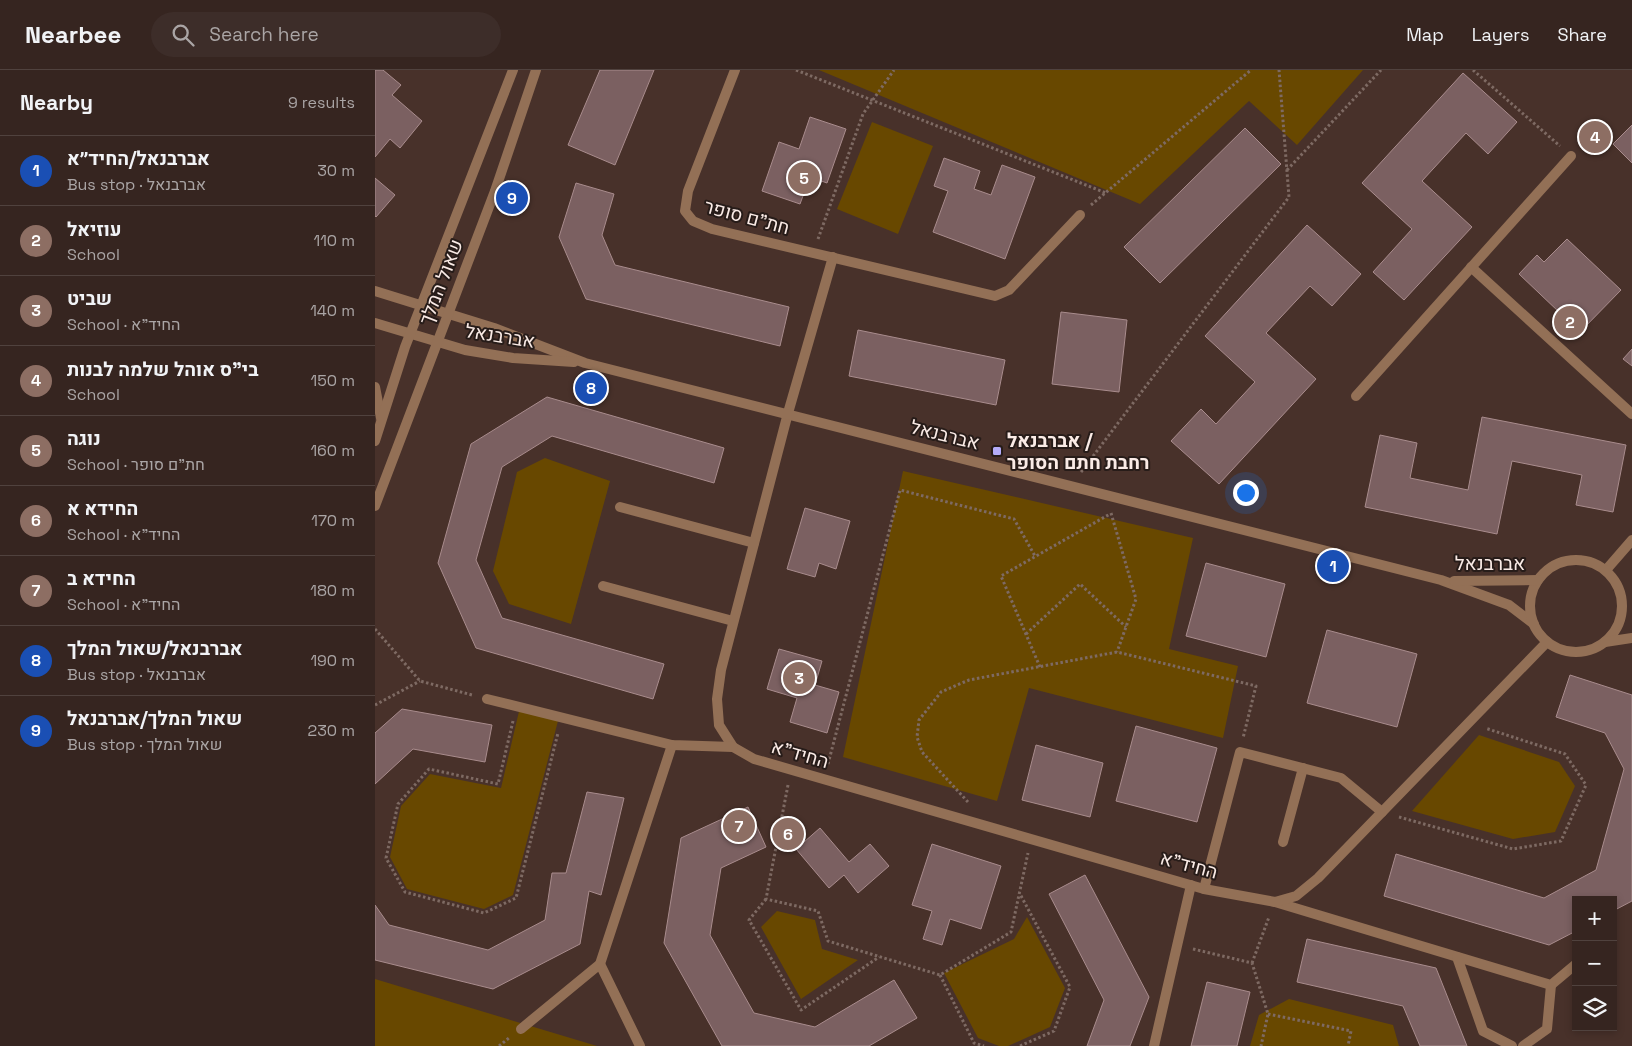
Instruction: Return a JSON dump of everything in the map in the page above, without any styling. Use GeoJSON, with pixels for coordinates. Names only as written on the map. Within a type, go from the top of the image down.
{"type":"FeatureCollection","features":[{"type":"Feature","properties":{"kind":"street","name":"שאול המלך"},"geometry":{"type":"LineString","coordinates":[[375,441],[411,333],[513,70]]}},
{"type":"Feature","properties":{"kind":"street","name":"שאול המלך"},"geometry":{"type":"LineString","coordinates":[[375,506],[495,190],[536,70]]}},
{"type":"Feature","properties":{"kind":"street","name":"חת\"ם סופר"},"geometry":{"type":"LineString","coordinates":[[735,70],[688,190],[685,211],[693,222],[712,229],[995,296],[1009,290],[1080,215]]}},
{"type":"Feature","properties":{"kind":"street"},"geometry":{"type":"LineString","coordinates":[[1356,396],[1571,156]]}},
{"type":"Feature","properties":{"kind":"street"},"geometry":{"type":"LineString","coordinates":[[787,413],[833,257]]}},
{"type":"Feature","properties":{"kind":"street"},"geometry":{"type":"LineString","coordinates":[[1471,267],[1632,414]]}},
{"type":"Feature","properties":{"kind":"street","name":"אברבנאל"},"geometry":{"type":"LineString","coordinates":[[375,292],[494,328],[585,363],[1441,580],[1509,606],[1534,624]]}},
{"type":"Feature","properties":{"kind":"street","name":"אברבנאל"},"geometry":{"type":"LineString","coordinates":[[375,322],[465,350],[513,358],[585,363]]}},
{"type":"Feature","properties":{"kind":"street"},"geometry":{"type":"LineString","coordinates":[[375,387],[381,410],[381,423]]}},
{"type":"Feature","properties":{"kind":"street","name":"החיד\"א"},"geometry":{"type":"LineString","coordinates":[[733,747],[719,724],[717,698],[721,670],[787,413]]}},
{"type":"Feature","properties":{"kind":"street"},"geometry":{"type":"LineString","coordinates":[[620,507],[754,543]]}},
{"type":"Feature","properties":{"kind":"street"},"geometry":{"type":"LineString","coordinates":[[1606,570],[1632,540]]}},
{"type":"Feature","properties":{"kind":"street"},"geometry":{"type":"LineString","coordinates":[[1605,642],[1615,631],[1621,617],[1623,601],[1617,584],[1606,570],[1592,562],[1577,560],[1562,562],[1549,569],[1538,580],[1532,594],[1530,609],[1534,624],[1547,642],[1561,649],[1576,652],[1591,649],[1605,642],[1632,638]]}},
{"type":"Feature","properties":{"kind":"street","name":"אברבנאל"},"geometry":{"type":"LineString","coordinates":[[1441,580],[1538,580]]}},
{"type":"Feature","properties":{"kind":"street"},"geometry":{"type":"LineString","coordinates":[[603,586],[733,620]]}},
{"type":"Feature","properties":{"kind":"street"},"geometry":{"type":"LineString","coordinates":[[1623,601],[1632,609]]}},
{"type":"Feature","properties":{"kind":"street","name":"החיד\"א"},"geometry":{"type":"LineString","coordinates":[[487,698],[672,745],[733,747],[754,759],[1191,885],[1275,902],[1296,896],[1318,878],[1547,642]]}},
{"type":"Feature","properties":{"kind":"street"},"geometry":{"type":"LineString","coordinates":[[521,1029],[600,964],[672,745]]}},
{"type":"Feature","properties":{"kind":"street"},"geometry":{"type":"LineString","coordinates":[[1205,889],[1240,752],[1341,778],[1382,812]]}},
{"type":"Feature","properties":{"kind":"street"},"geometry":{"type":"LineString","coordinates":[[1283,842],[1303,768]]}},
{"type":"Feature","properties":{"kind":"street"},"geometry":{"type":"LineString","coordinates":[[1154,1046],[1191,885]]}},
{"type":"Feature","properties":{"kind":"street"},"geometry":{"type":"LineString","coordinates":[[1275,902],[1551,985]]}},
{"type":"Feature","properties":{"kind":"street"},"geometry":{"type":"LineString","coordinates":[[1457,957],[1483,1030],[1512,1046]]}},
{"type":"Feature","properties":{"kind":"street"},"geometry":{"type":"LineString","coordinates":[[600,964],[640,1046]]}},
{"type":"Feature","properties":{"kind":"street"},"geometry":{"type":"LineString","coordinates":[[1523,1046],[1547,1029],[1551,985],[1572,967]]}},
{"type":"Feature","properties":{"kind":"path"},"geometry":{"type":"LineString","coordinates":[[796,70],[874,99],[1106,193]]}},
{"type":"Feature","properties":{"kind":"path"},"geometry":{"type":"LineString","coordinates":[[813,252],[863,114],[894,70]]}},
{"type":"Feature","properties":{"kind":"path"},"geometry":{"type":"LineString","coordinates":[[1080,215],[1251,70]]}},
{"type":"Feature","properties":{"kind":"path"},"geometry":{"type":"LineString","coordinates":[[1071,485],[1289,197],[1279,70]]}},
{"type":"Feature","properties":{"kind":"path"},"geometry":{"type":"LineString","coordinates":[[1373,70],[1377,74]]}},
{"type":"Feature","properties":{"kind":"path"},"geometry":{"type":"LineString","coordinates":[[1287,171],[1381,70]]}},
{"type":"Feature","properties":{"kind":"path"},"geometry":{"type":"LineString","coordinates":[[1473,70],[1571,156]]}},
{"type":"Feature","properties":{"kind":"path"},"geometry":{"type":"LineString","coordinates":[[824,779],[899,490],[1015,519],[1035,556]]}},
{"type":"Feature","properties":{"kind":"path"},"geometry":{"type":"LineString","coordinates":[[1040,666],[1001,576],[1132,501]]}},
{"type":"Feature","properties":{"kind":"path"},"geometry":{"type":"LineString","coordinates":[[1111,513],[1136,599],[1117,652]]}},
{"type":"Feature","properties":{"kind":"path"},"geometry":{"type":"LineString","coordinates":[[1026,634],[1080,584],[1126,626]]}},
{"type":"Feature","properties":{"kind":"path"},"geometry":{"type":"LineString","coordinates":[[375,629],[420,681],[487,698]]}},
{"type":"Feature","properties":{"kind":"path"},"geometry":{"type":"LineString","coordinates":[[990,827],[922,752],[917,737],[919,720],[941,692],[969,680],[1117,652],[1256,686],[1240,752]]}},
{"type":"Feature","properties":{"kind":"path"},"geometry":{"type":"LineString","coordinates":[[375,705],[420,681]]}},
{"type":"Feature","properties":{"kind":"path"},"geometry":{"type":"LineString","coordinates":[[516,706],[498,784],[429,769],[398,804],[386,858],[405,892],[485,913],[516,898],[562,718]]}},
{"type":"Feature","properties":{"kind":"path"},"geometry":{"type":"LineString","coordinates":[[1382,812],[1513,849],[1561,841],[1586,785],[1565,754],[1469,723]]}},
{"type":"Feature","properties":{"kind":"path"},"geometry":{"type":"LineString","coordinates":[[791,770],[766,899],[749,920],[801,1010],[880,957]]}},
{"type":"Feature","properties":{"kind":"path"},"geometry":{"type":"LineString","coordinates":[[940,975],[1011,932],[1032,839]]}},
{"type":"Feature","properties":{"kind":"path"},"geometry":{"type":"LineString","coordinates":[[1020,893],[1070,987],[1054,1030],[1020,1046]]}},
{"type":"Feature","properties":{"kind":"path"},"geometry":{"type":"LineString","coordinates":[[766,899],[818,911],[828,941],[940,975],[974,1043],[984,1046]]}},
{"type":"Feature","properties":{"kind":"path"},"geometry":{"type":"LineString","coordinates":[[1261,1046],[1268,1014],[1252,963],[1275,902]]}},
{"type":"Feature","properties":{"kind":"path"},"geometry":{"type":"LineString","coordinates":[[1177,946],[1252,963]]}},
{"type":"Feature","properties":{"kind":"path"},"geometry":{"type":"LineString","coordinates":[[1268,1014],[1351,1031],[1348,1046]]}},
{"type":"Feature","properties":{"kind":"shaded area"},"geometry":{"type":"Polygon","coordinates":[[[819,70],[1363,70],[1297,145],[1249,101],[1140,204],[819,70]]]}},
{"type":"Feature","properties":{"kind":"shaded area"},"geometry":{"type":"Polygon","coordinates":[[[872,122],[933,146],[898,234],[837,209],[872,122]]]}},
{"type":"Feature","properties":{"kind":"shaded area"},"geometry":{"type":"Polygon","coordinates":[[[545,458],[610,481],[571,624],[509,604],[493,571],[517,472],[545,458]]]}},
{"type":"Feature","properties":{"kind":"shaded area"},"geometry":{"type":"Polygon","coordinates":[[[903,471],[1193,538],[1169,649],[1238,666],[1223,738],[1029,688],[997,801],[843,757],[903,471]]]}},
{"type":"Feature","properties":{"kind":"shaded area"},"geometry":{"type":"Polygon","coordinates":[[[520,707],[559,717],[513,895],[484,909],[407,889],[390,857],[401,806],[430,774],[501,788],[520,707]]]}},
{"type":"Feature","properties":{"kind":"shaded area"},"geometry":{"type":"Polygon","coordinates":[[[1479,735],[1559,762],[1575,786],[1555,832],[1513,839],[1412,811],[1479,735]]]}},
{"type":"Feature","properties":{"kind":"shaded area"},"geometry":{"type":"Polygon","coordinates":[[[777,911],[815,920],[822,949],[858,960],[801,999],[761,927],[777,911]]]}},
{"type":"Feature","properties":{"kind":"shaded area"},"geometry":{"type":"Polygon","coordinates":[[[1027,917],[1065,988],[1050,1027],[1008,1046],[999,1046],[978,1038],[944,973],[1014,939],[1027,917]]]}},
{"type":"Feature","properties":{"kind":"shaded area"},"geometry":{"type":"Polygon","coordinates":[[[375,979],[597,1046],[375,1046],[375,979]]]}},
{"type":"Feature","properties":{"kind":"shaded area"},"geometry":{"type":"Polygon","coordinates":[[[1289,999],[1393,1025],[1399,1046],[1250,1046],[1259,1015],[1289,999]]]}},
{"type":"Feature","properties":{"kind":"building"},"geometry":{"type":"Polygon","coordinates":[[[375,70],[383,70],[401,85],[392,95],[422,121],[400,148],[390,139],[375,157],[375,70]]]}},
{"type":"Feature","properties":{"kind":"building"},"geometry":{"type":"Polygon","coordinates":[[[600,70],[654,70],[615,165],[568,145],[600,70]]]}},
{"type":"Feature","properties":{"kind":"building"},"geometry":{"type":"Polygon","coordinates":[[[1463,73],[1517,122],[1488,154],[1466,133],[1422,181],[1472,227],[1404,300],[1373,272],[1412,229],[1362,183],[1463,73]]]}},
{"type":"Feature","properties":{"kind":"building"},"geometry":{"type":"Polygon","coordinates":[[[810,117],[846,129],[827,183],[810,177],[800,204],[762,191],[779,142],[799,149],[810,117]]]}},
{"type":"Feature","properties":{"kind":"building"},"geometry":{"type":"Polygon","coordinates":[[[1632,125],[1632,163],[1613,144],[1632,125]]]}},
{"type":"Feature","properties":{"kind":"building"},"geometry":{"type":"Polygon","coordinates":[[[1245,128],[1281,164],[1160,283],[1124,247],[1245,128]]]}},
{"type":"Feature","properties":{"kind":"building"},"geometry":{"type":"Polygon","coordinates":[[[944,158],[980,171],[974,189],[991,195],[1002,165],[1035,177],[1005,259],[933,232],[948,191],[934,186],[944,158]]]}},
{"type":"Feature","properties":{"kind":"building"},"geometry":{"type":"Polygon","coordinates":[[[375,178],[395,195],[376,217],[375,216],[375,178]]]}},
{"type":"Feature","properties":{"kind":"building"},"geometry":{"type":"Polygon","coordinates":[[[576,183],[614,194],[602,235],[615,265],[789,307],[780,346],[586,299],[559,237],[576,183]]]}},
{"type":"Feature","properties":{"kind":"building"},"geometry":{"type":"Polygon","coordinates":[[[1307,225],[1361,274],[1332,306],[1310,286],[1266,333],[1316,379],[1219,484],[1171,441],[1201,409],[1216,424],[1255,382],[1205,336],[1307,225]]]}},
{"type":"Feature","properties":{"kind":"building"},"geometry":{"type":"Polygon","coordinates":[[[1567,239],[1621,290],[1580,332],[1519,274],[1537,255],[1544,262],[1567,239]]]}},
{"type":"Feature","properties":{"kind":"building"},"geometry":{"type":"Polygon","coordinates":[[[1061,312],[1127,320],[1119,392],[1052,384],[1061,312]]]}},
{"type":"Feature","properties":{"kind":"building"},"geometry":{"type":"Polygon","coordinates":[[[858,330],[1005,360],[996,405],[849,376],[858,330]]]}},
{"type":"Feature","properties":{"kind":"building"},"geometry":{"type":"Polygon","coordinates":[[[1632,349],[1632,366],[1623,359],[1632,349]]]}},
{"type":"Feature","properties":{"kind":"building"},"geometry":{"type":"Polygon","coordinates":[[[547,397],[724,448],[714,483],[552,436],[502,467],[476,560],[502,618],[664,664],[653,699],[476,648],[438,563],[471,444],[547,397]]]}},
{"type":"Feature","properties":{"kind":"building"},"geometry":{"type":"Polygon","coordinates":[[[1482,417],[1626,445],[1613,512],[1576,505],[1582,475],[1512,461],[1497,534],[1365,507],[1380,435],[1417,443],[1410,478],[1468,490],[1482,417]]]}},
{"type":"Feature","properties":{"kind":"building"},"geometry":{"type":"Polygon","coordinates":[[[805,508],[850,521],[836,569],[819,563],[815,577],[787,569],[805,508]]]}},
{"type":"Feature","properties":{"kind":"building"},"geometry":{"type":"Polygon","coordinates":[[[1206,563],[1285,584],[1266,657],[1186,636],[1206,563]]]}},
{"type":"Feature","properties":{"kind":"building"},"geometry":{"type":"Polygon","coordinates":[[[1327,630],[1417,654],[1397,727],[1307,703],[1327,630]]]}},
{"type":"Feature","properties":{"kind":"building"},"geometry":{"type":"Polygon","coordinates":[[[779,649],[822,661],[815,685],[839,692],[827,733],[790,722],[797,698],[767,689],[779,649]]]}},
{"type":"Feature","properties":{"kind":"building"},"geometry":{"type":"Polygon","coordinates":[[[1570,675],[1632,695],[1632,901],[1617,909],[1617,896],[1572,896],[1572,933],[1549,945],[1384,896],[1396,854],[1544,898],[1596,870],[1624,769],[1605,733],[1556,717],[1570,675]]]}},
{"type":"Feature","properties":{"kind":"building"},"geometry":{"type":"Polygon","coordinates":[[[402,709],[492,725],[485,762],[413,749],[375,784],[375,733],[402,709]]]}},
{"type":"Feature","properties":{"kind":"building"},"geometry":{"type":"Polygon","coordinates":[[[1136,726],[1217,748],[1197,822],[1116,801],[1136,726]]]}},
{"type":"Feature","properties":{"kind":"building"},"geometry":{"type":"Polygon","coordinates":[[[1036,745],[1103,763],[1090,817],[1022,800],[1036,745]]]}},
{"type":"Feature","properties":{"kind":"building"},"geometry":{"type":"Polygon","coordinates":[[[587,792],[624,798],[601,895],[589,891],[580,944],[493,989],[375,960],[375,905],[389,925],[488,950],[545,920],[552,873],[566,873],[587,792]]]}},
{"type":"Feature","properties":{"kind":"building"},"geometry":{"type":"Polygon","coordinates":[[[748,807],[766,847],[721,868],[710,935],[754,1013],[815,1027],[894,980],[917,1018],[869,1046],[722,1046],[664,943],[681,838],[748,807]]]}},
{"type":"Feature","properties":{"kind":"building"},"geometry":{"type":"Polygon","coordinates":[[[820,828],[849,862],[870,844],[889,866],[858,893],[844,875],[829,888],[796,849],[820,828]]]}},
{"type":"Feature","properties":{"kind":"building"},"geometry":{"type":"Polygon","coordinates":[[[932,844],[1001,866],[981,929],[950,919],[942,945],[923,939],[932,911],[912,905],[932,844]]]}},
{"type":"Feature","properties":{"kind":"building"},"geometry":{"type":"Polygon","coordinates":[[[1085,875],[1149,997],[1130,1046],[1087,1046],[1104,1000],[1049,894],[1085,875]]]}},
{"type":"Feature","properties":{"kind":"building"},"geometry":{"type":"Polygon","coordinates":[[[1307,939],[1436,968],[1467,1046],[1420,1046],[1403,1006],[1297,982],[1307,939]]]}},
{"type":"Feature","properties":{"kind":"building"},"geometry":{"type":"Polygon","coordinates":[[[1207,982],[1250,992],[1237,1046],[1191,1046],[1207,982]]]}},
{"type":"Feature","properties":{"kind":"place","name":"בי\"ס אוהל שלמה לבנות"},"geometry":{"type":"Point","coordinates":[1595,137]}},
{"type":"Feature","properties":{"kind":"place","name":"נוגה"},"geometry":{"type":"Point","coordinates":[804,178]}},
{"type":"Feature","properties":{"kind":"place","name":"שאול המלך/אברבנאל"},"geometry":{"type":"Point","coordinates":[512,198]}},
{"type":"Feature","properties":{"kind":"place","name":"עוזיאל"},"geometry":{"type":"Point","coordinates":[1570,322]}},
{"type":"Feature","properties":{"kind":"place","name":"אברבנאל/שאול המלך"},"geometry":{"type":"Point","coordinates":[591,388]}},
{"type":"Feature","properties":{"kind":"place","name":"אברבנאל / רחבת חתם הסופר"},"geometry":{"type":"Point","coordinates":[997,451]}},
{"type":"Feature","properties":{"kind":"place","name":"אברבנאל/החיד״א"},"geometry":{"type":"Point","coordinates":[1333,566]}},
{"type":"Feature","properties":{"kind":"place","name":"שביט"},"geometry":{"type":"Point","coordinates":[799,678]}},
{"type":"Feature","properties":{"kind":"place","name":"החידא ב"},"geometry":{"type":"Point","coordinates":[739,826]}},
{"type":"Feature","properties":{"kind":"place","name":"החידא א"},"geometry":{"type":"Point","coordinates":[788,834]}}]}
